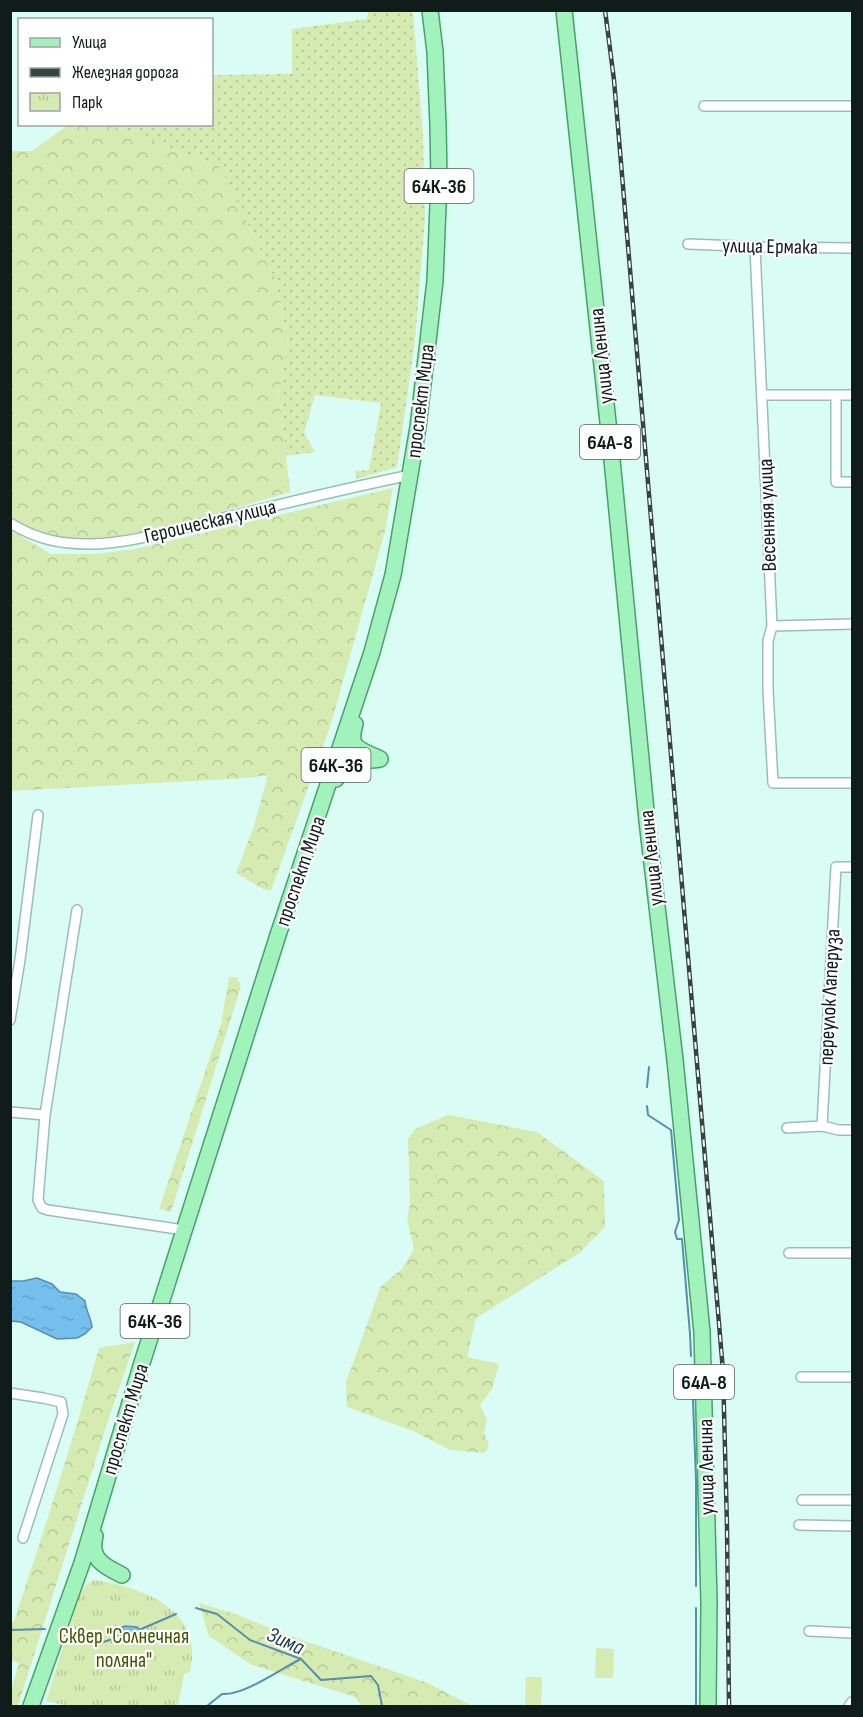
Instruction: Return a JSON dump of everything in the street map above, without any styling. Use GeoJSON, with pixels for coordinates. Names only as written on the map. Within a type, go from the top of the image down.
{"type":"FeatureCollection","features":[{"type":"Feature","properties":{"kind":"main road","name":"проспект Мира"},"geometry":{"type":"LineString","coordinates":[[31,1707],[82,1563],[184,1230],[278,935],[372,652],[393,575],[422,406],[435,281],[439,180],[438,125],[435,52],[430,10]]}},
{"type":"Feature","properties":{"kind":"main road","name":"улица Ленина"},"geometry":{"type":"LineString","coordinates":[[564,10],[612,460],[647,821],[677,1071],[702,1332],[709,1590],[708,1707]]}},
{"type":"Feature","properties":{"kind":"main road"},"geometry":{"type":"LineString","coordinates":[[359,692],[359,711],[353,731],[353,743],[357,748],[381,759]]}},
{"type":"Feature","properties":{"kind":"main road"},"geometry":{"type":"LineString","coordinates":[[340,753],[381,759]]}},
{"type":"Feature","properties":{"kind":"main road"},"geometry":{"type":"LineString","coordinates":[[319,814],[346,764],[381,759]]}},
{"type":"Feature","properties":{"kind":"main road"},"geometry":{"type":"LineString","coordinates":[[103,1492],[103,1509],[93,1543],[94,1550],[100,1563],[122,1575]]}},
{"type":"Feature","properties":{"kind":"main road"},"geometry":{"type":"LineString","coordinates":[[82,1563],[122,1575]]}},
{"type":"Feature","properties":{"kind":"main road"},"geometry":{"type":"LineString","coordinates":[[62,1617],[71,1604],[79,1580],[86,1573],[122,1575]]}},
{"type":"Feature","properties":{"kind":"street"},"geometry":{"type":"LineString","coordinates":[[704,106],[852,106]]}},
{"type":"Feature","properties":{"kind":"street","name":"улица Ермака"},"geometry":{"type":"LineString","coordinates":[[688,244],[852,248]]}},
{"type":"Feature","properties":{"kind":"street","name":"Весенняя улица"},"geometry":{"type":"LineString","coordinates":[[755,247],[772,626],[768,641],[768,690],[773,783],[852,783]]}},
{"type":"Feature","properties":{"kind":"street"},"geometry":{"type":"LineString","coordinates":[[762,395],[852,395]]}},
{"type":"Feature","properties":{"kind":"street"},"geometry":{"type":"LineString","coordinates":[[836,395],[836,482],[852,482]]}},
{"type":"Feature","properties":{"kind":"street","name":"Героическая улица"},"geometry":{"type":"LineString","coordinates":[[10,523],[36,537],[57,542],[90,544],[133,539],[355,486],[411,475]]}},
{"type":"Feature","properties":{"kind":"street"},"geometry":{"type":"LineString","coordinates":[[772,626],[852,624]]}},
{"type":"Feature","properties":{"kind":"street"},"geometry":{"type":"LineString","coordinates":[[10,1020],[38,815]]}},
{"type":"Feature","properties":{"kind":"street","name":"переулок Лаперуза"},"geometry":{"type":"LineString","coordinates":[[822,1126],[836,867],[852,867]]}},
{"type":"Feature","properties":{"kind":"street"},"geometry":{"type":"LineString","coordinates":[[77,910],[45,1115],[38,1200],[42,1208],[184,1230]]}},
{"type":"Feature","properties":{"kind":"street"},"geometry":{"type":"LineString","coordinates":[[10,1112],[45,1115]]}},
{"type":"Feature","properties":{"kind":"street"},"geometry":{"type":"LineString","coordinates":[[787,1128],[822,1126],[852,1130]]}},
{"type":"Feature","properties":{"kind":"street"},"geometry":{"type":"LineString","coordinates":[[789,1253],[852,1253]]}},
{"type":"Feature","properties":{"kind":"street"},"geometry":{"type":"LineString","coordinates":[[801,1377],[852,1377]]}},
{"type":"Feature","properties":{"kind":"street"},"geometry":{"type":"LineString","coordinates":[[10,1393],[61,1402],[63,1414],[23,1538]]}},
{"type":"Feature","properties":{"kind":"street"},"geometry":{"type":"LineString","coordinates":[[802,1500],[852,1500]]}},
{"type":"Feature","properties":{"kind":"street"},"geometry":{"type":"LineString","coordinates":[[799,1525],[852,1526]]}},
{"type":"Feature","properties":{"kind":"street"},"geometry":{"type":"LineString","coordinates":[[809,1631],[852,1633]]}},
{"type":"Feature","properties":{"kind":"street"},"geometry":{"type":"LineString","coordinates":[[849,1707],[852,1702]]}},
{"type":"Feature","properties":{"kind":"green space"},"geometry":{"type":"Polygon","coordinates":[[[368,11],[413,11],[423,136],[425,219],[415,341],[397,467],[357,479],[355,471],[369,470],[381,403],[315,395],[304,433],[315,452],[286,456],[279,393],[288,342],[276,281],[220,167],[113,126],[213,126],[213,75],[292,74],[292,29],[367,19],[368,11]]]}},
{"type":"Feature","properties":{"kind":"green space"},"geometry":{"type":"Polygon","coordinates":[[[67,126],[113,126],[220,167],[276,281],[288,342],[279,393],[290,492],[180,524],[108,539],[58,541],[11,520],[10,151],[32,151],[67,126]]]}},
{"type":"Feature","properties":{"kind":"green space"},"geometry":{"type":"Polygon","coordinates":[[[393,488],[385,531],[331,724],[271,891],[263,889],[236,873],[254,826],[268,775],[11,791],[11,531],[51,554],[93,554],[135,549],[393,488]]]}},
{"type":"Feature","properties":{"kind":"green space"},"geometry":{"type":"Polygon","coordinates":[[[229,977],[237,977],[241,986],[171,1212],[159,1209],[221,1024],[229,977]]]}},
{"type":"Feature","properties":{"kind":"green space"},"geometry":{"type":"Polygon","coordinates":[[[448,1115],[537,1132],[604,1181],[605,1227],[578,1254],[476,1318],[467,1357],[499,1364],[492,1389],[480,1405],[487,1420],[484,1432],[489,1446],[485,1453],[450,1450],[413,1431],[347,1407],[346,1382],[381,1286],[402,1269],[414,1249],[407,1219],[410,1204],[408,1139],[415,1129],[448,1115]]]}},
{"type":"Feature","properties":{"kind":"green space"},"geometry":{"type":"Polygon","coordinates":[[[135,1342],[18,1706],[11,1706],[11,1691],[19,1663],[11,1660],[11,1622],[14,1621],[47,1519],[99,1348],[135,1342]]]}},
{"type":"Feature","properties":{"kind":"green space","name":"Сквер \"Солнечная поляна\""},"geometry":{"type":"Polygon","coordinates":[[[94,1580],[113,1583],[150,1596],[179,1618],[188,1633],[192,1651],[190,1672],[184,1674],[178,1706],[69,1706],[46,1701],[81,1591],[94,1580]]]}},
{"type":"Feature","properties":{"kind":"green space"},"geometry":{"type":"Polygon","coordinates":[[[199,1603],[428,1683],[472,1706],[362,1706],[355,1697],[252,1665],[209,1636],[199,1603]]]}},
{"type":"Feature","properties":{"kind":"green space"},"geometry":{"type":"Polygon","coordinates":[[[596,1648],[614,1649],[613,1678],[595,1678],[596,1648]]]}},
{"type":"Feature","properties":{"kind":"green space"},"geometry":{"type":"Polygon","coordinates":[[[526,1677],[542,1677],[541,1706],[525,1706],[526,1677]]]}},
{"type":"Feature","properties":{"kind":"water"},"geometry":{"type":"Polygon","coordinates":[[[37,1278],[52,1284],[60,1292],[76,1294],[85,1301],[92,1327],[85,1334],[77,1338],[57,1339],[21,1322],[11,1321],[11,1281],[37,1278]]]}},
{"type":"Feature","properties":{"kind":"water"},"geometry":{"type":"Polygon","coordinates":[[[125,1626],[137,1627],[141,1631],[112,1642],[116,1632],[125,1626]]]}},
{"type":"Feature","properties":{"kind":"waterway"},"geometry":{"type":"LineString","coordinates":[[647,1087],[649,1067]]}},
{"type":"Feature","properties":{"kind":"waterway"},"geometry":{"type":"LineString","coordinates":[[647,1106],[648,1115],[671,1130],[679,1220],[675,1232],[677,1239],[682,1239],[691,1356]]}},
{"type":"Feature","properties":{"kind":"waterway"},"geometry":{"type":"LineString","coordinates":[[692,1374],[696,1480],[696,1586]]}},
{"type":"Feature","properties":{"kind":"waterway","name":"Зима"},"geometry":{"type":"LineString","coordinates":[[196,1608],[217,1614],[250,1640],[301,1659],[321,1680],[371,1676],[378,1685],[382,1706]]}},
{"type":"Feature","properties":{"kind":"waterway"},"geometry":{"type":"LineString","coordinates":[[696,1608],[696,1706]]}},
{"type":"Feature","properties":{"kind":"waterway","name":"Зима"},"geometry":{"type":"LineString","coordinates":[[139,1630],[176,1614]]}},
{"type":"Feature","properties":{"kind":"waterway","name":"Зима"},"geometry":{"type":"LineString","coordinates":[[10,1630],[45,1629]]}},
{"type":"Feature","properties":{"kind":"waterway","name":"Зима"},"geometry":{"type":"LineString","coordinates":[[76,1635],[100,1643],[113,1639]]}},
{"type":"Feature","properties":{"kind":"waterway"},"geometry":{"type":"LineString","coordinates":[[207,1706],[222,1694],[231,1694],[250,1687],[299,1660]]}},
{"type":"Feature","properties":{"kind":"railway"},"geometry":{"type":"LineString","coordinates":[[605,10],[614,80],[723,1371],[729,1706]]}}]}
